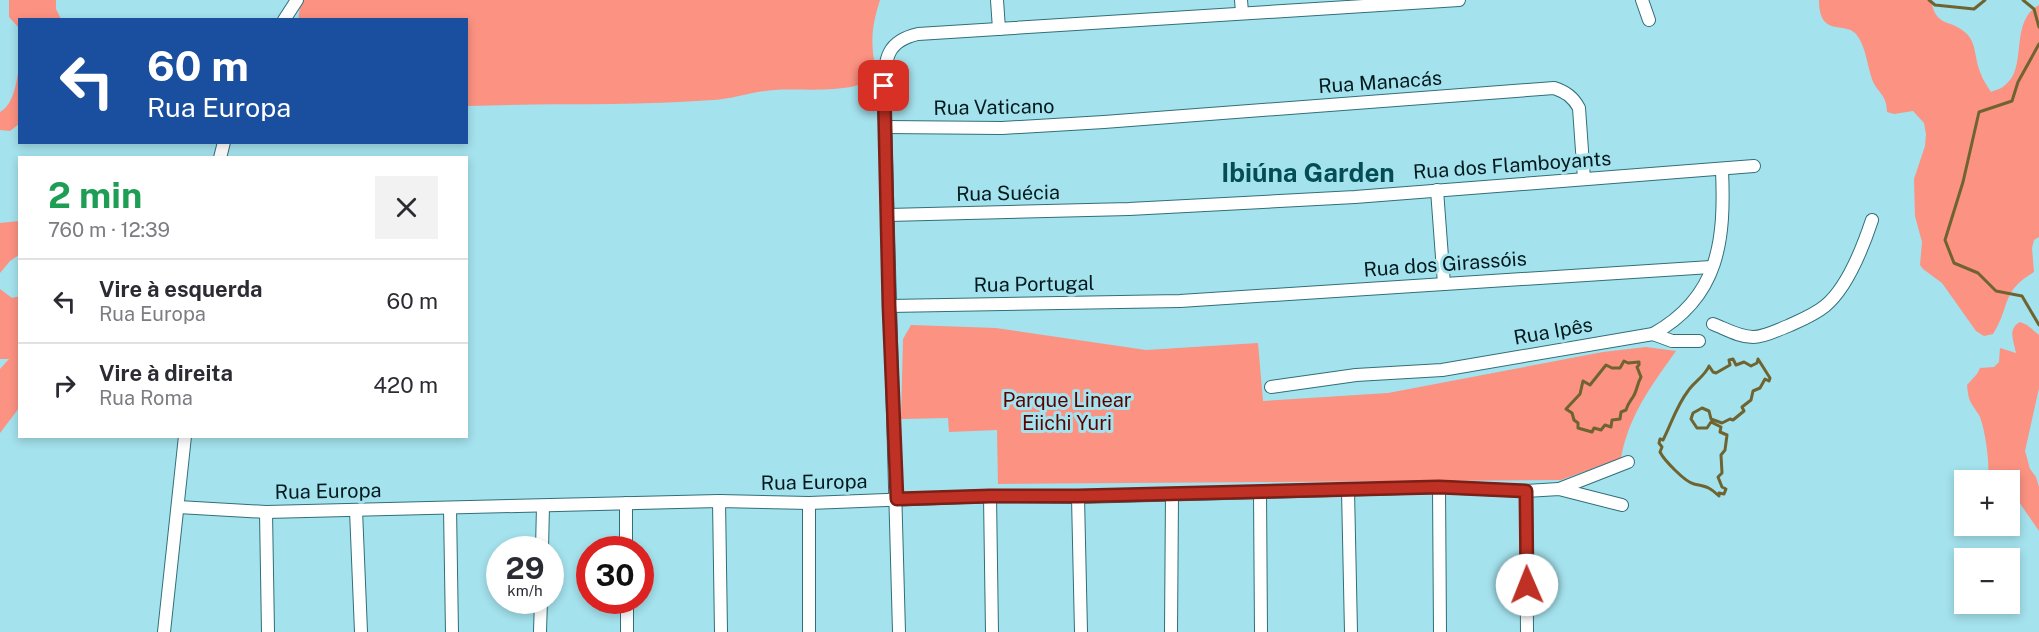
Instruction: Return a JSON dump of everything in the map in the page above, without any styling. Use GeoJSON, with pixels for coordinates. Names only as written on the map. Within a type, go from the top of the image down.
{"type":"FeatureCollection","features":[{"type":"Feature","properties":{"kind":"street"},"geometry":{"type":"LineString","coordinates":[[285,18],[297,0]]}},
{"type":"Feature","properties":{"kind":"street"},"geometry":{"type":"LineString","coordinates":[[997,0],[999,29]]}},
{"type":"Feature","properties":{"kind":"street"},"geometry":{"type":"LineString","coordinates":[[899,632],[885,127],[885,63],[893,48],[904,39],[918,34],[999,29],[1242,6],[1459,0]]}},
{"type":"Feature","properties":{"kind":"street"},"geometry":{"type":"LineString","coordinates":[[1642,0],[1649,20]]}},
{"type":"Feature","properties":{"kind":"street","name":"Rua Manacás"},"geometry":{"type":"LineString","coordinates":[[1104,122],[1554,88],[1574,99],[1579,108],[1584,179]]}},
{"type":"Feature","properties":{"kind":"street","name":"Rua Vaticano"},"geometry":{"type":"LineString","coordinates":[[885,127],[1002,128],[1104,122]]}},
{"type":"Feature","properties":{"kind":"street","name":"Rua dos Flamboyants"},"geometry":{"type":"LineString","coordinates":[[1129,209],[1437,190],[1754,166]]}},
{"type":"Feature","properties":{"kind":"street","name":"Rua Ipês"},"geometry":{"type":"LineString","coordinates":[[1271,387],[1356,375],[1442,370],[1653,333],[1671,324],[1687,311],[1698,297],[1712,267],[1722,231],[1722,170]]}},
{"type":"Feature","properties":{"kind":"street"},"geometry":{"type":"LineString","coordinates":[[1437,190],[1444,284]]}},
{"type":"Feature","properties":{"kind":"street","name":"Rua Suécia"},"geometry":{"type":"LineString","coordinates":[[888,215],[1129,209]]}},
{"type":"Feature","properties":{"kind":"street"},"geometry":{"type":"LineString","coordinates":[[1713,324],[1742,336],[1767,335],[1827,305],[1840,290],[1872,220]]}},
{"type":"Feature","properties":{"kind":"street","name":"Rua dos Girassóis"},"geometry":{"type":"LineString","coordinates":[[1180,301],[1712,267]]}},
{"type":"Feature","properties":{"kind":"street","name":"Rua Portugal"},"geometry":{"type":"LineString","coordinates":[[889,306],[1180,301]]}},
{"type":"Feature","properties":{"kind":"street"},"geometry":{"type":"LineString","coordinates":[[1653,333],[1672,341],[1699,341]]}},
{"type":"Feature","properties":{"kind":"street"},"geometry":{"type":"LineString","coordinates":[[164,632],[184,438]]}},
{"type":"Feature","properties":{"kind":"street","name":"Rua Europa"},"geometry":{"type":"LineString","coordinates":[[1559,489],[1628,462]]}},
{"type":"Feature","properties":{"kind":"street"},"geometry":{"type":"LineString","coordinates":[[1439,487],[1440,632]]}},
{"type":"Feature","properties":{"kind":"street","name":"Rua Europa"},"geometry":{"type":"LineString","coordinates":[[178,507],[266,512],[719,501],[809,503],[990,496],[1439,487],[1526,491],[1559,489],[1622,505]]}},
{"type":"Feature","properties":{"kind":"street"},"geometry":{"type":"LineString","coordinates":[[1348,489],[1351,632]]}},
{"type":"Feature","properties":{"kind":"street"},"geometry":{"type":"LineString","coordinates":[[1526,491],[1527,632]]}},
{"type":"Feature","properties":{"kind":"street"},"geometry":{"type":"LineString","coordinates":[[1260,492],[1261,632]]}},
{"type":"Feature","properties":{"kind":"street"},"geometry":{"type":"LineString","coordinates":[[1172,494],[1172,632]]}},
{"type":"Feature","properties":{"kind":"street"},"geometry":{"type":"LineString","coordinates":[[990,496],[992,632]]}},
{"type":"Feature","properties":{"kind":"street"},"geometry":{"type":"LineString","coordinates":[[1078,496],[1081,632]]}},
{"type":"Feature","properties":{"kind":"street"},"geometry":{"type":"LineString","coordinates":[[719,501],[721,632]]}},
{"type":"Feature","properties":{"kind":"street"},"geometry":{"type":"LineString","coordinates":[[626,503],[626,536]]}},
{"type":"Feature","properties":{"kind":"street"},"geometry":{"type":"LineString","coordinates":[[809,503],[809,632]]}},
{"type":"Feature","properties":{"kind":"street"},"geometry":{"type":"LineString","coordinates":[[542,536],[543,506]]}},
{"type":"Feature","properties":{"kind":"street"},"geometry":{"type":"LineString","coordinates":[[450,508],[452,632]]}},
{"type":"Feature","properties":{"kind":"street"},"geometry":{"type":"LineString","coordinates":[[356,510],[361,632]]}},
{"type":"Feature","properties":{"kind":"street"},"geometry":{"type":"LineString","coordinates":[[266,512],[268,632]]}},
{"type":"Feature","properties":{"kind":"street"},"geometry":{"type":"LineString","coordinates":[[540,632],[541,614]]}},
{"type":"Feature","properties":{"kind":"street"},"geometry":{"type":"LineString","coordinates":[[627,614],[627,632]]}},
{"type":"Feature","properties":{"kind":"green space"},"geometry":{"type":"Polygon","coordinates":[[[9,0],[56,0],[56,9],[60,18],[18,18],[18,27],[9,17],[9,0]]]}},
{"type":"Feature","properties":{"kind":"green space"},"geometry":{"type":"Polygon","coordinates":[[[301,0],[880,0],[873,32],[873,73],[866,82],[842,88],[767,91],[721,99],[621,104],[468,106],[468,18],[298,18],[301,0]]]}},
{"type":"Feature","properties":{"kind":"green space"},"geometry":{"type":"Polygon","coordinates":[[[1819,0],[1931,0],[1933,9],[1940,19],[1961,29],[1970,37],[1980,73],[1991,92],[2003,87],[2016,69],[2024,22],[2039,5],[2039,237],[2034,240],[2032,248],[2034,272],[2023,279],[2011,293],[1993,334],[1984,336],[1976,331],[1942,283],[1920,265],[1922,242],[1915,216],[1914,179],[1925,146],[1924,123],[1913,111],[1894,114],[1887,112],[1884,97],[1874,84],[1864,50],[1856,34],[1823,20],[1819,0]]]}},
{"type":"Feature","properties":{"kind":"green space"},"geometry":{"type":"Polygon","coordinates":[[[18,72],[18,125],[10,131],[0,130],[0,112],[9,104],[18,72]]]}},
{"type":"Feature","properties":{"kind":"green space"},"geometry":{"type":"Polygon","coordinates":[[[18,221],[18,256],[0,273],[0,223],[18,221]]]}},
{"type":"Feature","properties":{"kind":"green space"},"geometry":{"type":"Polygon","coordinates":[[[0,289],[12,298],[18,296],[18,409],[0,433],[0,369],[9,359],[0,359],[0,289]]]}},
{"type":"Feature","properties":{"kind":"green space"},"geometry":{"type":"Polygon","coordinates":[[[2020,322],[2027,325],[2039,335],[2039,388],[2025,451],[2030,469],[2039,487],[2039,531],[2020,503],[2020,470],[1988,470],[1983,428],[1979,415],[1969,399],[1967,385],[1980,368],[1994,367],[1999,362],[2000,348],[2016,353],[2012,332],[2020,322]]]}},
{"type":"Feature","properties":{"kind":"green space","name":"Parque Linear Eiichi Yuri"},"geometry":{"type":"Polygon","coordinates":[[[911,325],[996,328],[1146,350],[1258,343],[1263,401],[1388,393],[1603,352],[1646,347],[1676,351],[1635,414],[1621,458],[1561,480],[998,484],[997,430],[949,432],[948,418],[901,419],[903,339],[911,325]]]}},
{"type":"Feature","properties":{"kind":"waterway"},"geometry":{"type":"LineString","coordinates":[[1929,0],[1935,5],[1974,9],[1985,0]]}},
{"type":"Feature","properties":{"kind":"waterway"},"geometry":{"type":"LineString","coordinates":[[2023,0],[2034,9],[2039,27]]}},
{"type":"Feature","properties":{"kind":"waterway"},"geometry":{"type":"LineString","coordinates":[[2039,44],[2018,82],[2012,101],[1979,112],[1963,182],[1945,240],[1954,263],[1978,273],[1996,291],[2022,296],[2039,325]]}},
{"type":"Feature","properties":{"kind":"waterway"},"geometry":{"type":"LineString","coordinates":[[1733,359],[1736,365],[1744,362],[1751,366],[1757,363],[1758,359],[1770,378],[1769,381],[1765,379],[1760,388],[1753,391],[1751,400],[1742,407],[1744,411],[1733,420],[1722,423],[1711,419],[1709,411],[1702,408],[1693,413],[1691,419],[1697,428],[1707,428],[1711,422],[1721,427],[1720,432],[1727,435],[1725,450],[1721,455],[1722,473],[1718,477],[1722,487],[1726,489],[1724,494],[1719,493],[1719,496],[1705,486],[1694,484],[1680,475],[1662,456],[1660,452],[1662,447],[1659,443],[1660,439],[1663,440],[1684,396],[1709,366],[1716,373],[1730,365],[1729,360],[1733,359]]}},
{"type":"Feature","properties":{"kind":"waterway"},"geometry":{"type":"LineString","coordinates":[[1624,361],[1639,362],[1637,367],[1641,377],[1626,410],[1621,412],[1620,419],[1612,420],[1611,427],[1605,425],[1601,430],[1594,428],[1592,432],[1578,428],[1578,423],[1574,420],[1572,413],[1566,409],[1580,394],[1583,381],[1590,385],[1606,365],[1620,368],[1624,361]]}},
{"type":"Feature","properties":{"kind":"district","name":"Ibiúna Garden"},"geometry":{"type":"Point","coordinates":[1308,173]}},
{"type":"Feature","properties":{"kind":"route"},"geometry":{"type":"LineString","coordinates":[[884,86],[889,306],[897,499],[1439,487],[1526,491],[1527,585]]}}]}
